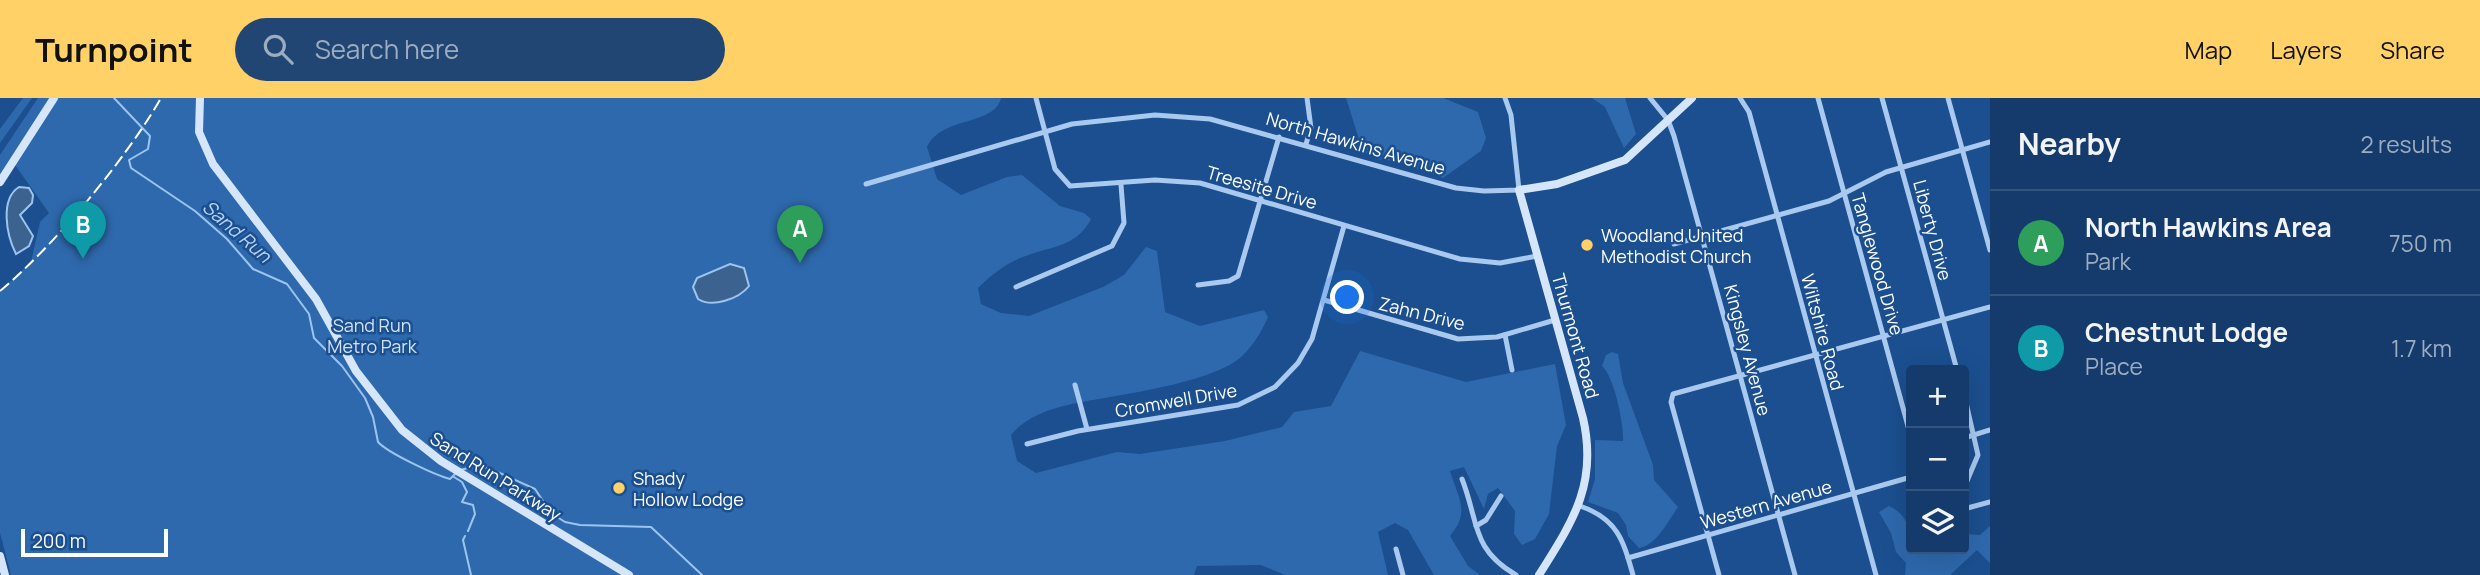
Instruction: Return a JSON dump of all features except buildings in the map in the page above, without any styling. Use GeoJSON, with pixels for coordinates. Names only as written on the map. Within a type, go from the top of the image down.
{"type":"FeatureCollection","features":[{"type":"Feature","properties":{"kind":"street"},"geometry":{"type":"LineString","coordinates":[[0,182],[54,98]]}},
{"type":"Feature","properties":{"kind":"street","name":"Sand Run Parkway"},"geometry":{"type":"LineString","coordinates":[[200,98],[199,132],[213,164],[316,299],[356,371],[402,430],[441,461],[629,575]]}},
{"type":"Feature","properties":{"kind":"street","name":"Treesite Drive"},"geometry":{"type":"LineString","coordinates":[[1036,98],[1055,169],[1070,186],[1176,180],[1200,183],[1472,262],[1508,263],[1537,256]]}},
{"type":"Feature","properties":{"kind":"street"},"geometry":{"type":"LineString","coordinates":[[1306,144],[1311,128],[1307,98]]}},
{"type":"Feature","properties":{"kind":"street","name":"Thurmont Road"},"geometry":{"type":"LineString","coordinates":[[1505,98],[1511,114],[1519,190],[1588,441],[1588,472],[1580,506],[1539,575]]}},
{"type":"Feature","properties":{"kind":"street","name":"Kingsley Avenue"},"geometry":{"type":"LineString","coordinates":[[1650,98],[1668,120],[1795,575]]}},
{"type":"Feature","properties":{"kind":"street","name":"North Hawkins Avenue"},"geometry":{"type":"LineString","coordinates":[[866,184],[1045,131],[1105,118],[1155,115],[1210,119],[1447,186],[1484,191],[1519,190],[1557,184],[1618,163],[1692,98]]}},
{"type":"Feature","properties":{"kind":"street","name":"Wiltshire Road"},"geometry":{"type":"LineString","coordinates":[[1740,98],[1749,112],[1875,575]]}},
{"type":"Feature","properties":{"kind":"street","name":"Tanglewood Drive"},"geometry":{"type":"LineString","coordinates":[[1818,98],[1909,428]]}},
{"type":"Feature","properties":{"kind":"street","name":"Liberty Drive"},"geometry":{"type":"LineString","coordinates":[[1882,98],[1956,365]]}},
{"type":"Feature","properties":{"kind":"street"},"geometry":{"type":"LineString","coordinates":[[1948,98],[1990,250]]}},
{"type":"Feature","properties":{"kind":"street"},"geometry":{"type":"LineString","coordinates":[[1198,285],[1229,281],[1238,276],[1279,137]]}},
{"type":"Feature","properties":{"kind":"street"},"geometry":{"type":"LineString","coordinates":[[1674,244],[1777,216],[1844,194],[1876,176],[1901,167],[1990,142]]}},
{"type":"Feature","properties":{"kind":"street"},"geometry":{"type":"LineString","coordinates":[[1016,287],[1112,246],[1124,223],[1121,185]]}},
{"type":"Feature","properties":{"kind":"street","name":"Cromwell Drive"},"geometry":{"type":"LineString","coordinates":[[1027,444],[1087,429],[1231,406],[1264,394],[1289,374],[1301,359],[1324,300],[1344,226]]}},
{"type":"Feature","properties":{"kind":"street","name":"Zahn Drive"},"geometry":{"type":"LineString","coordinates":[[1324,300],[1458,339],[1505,335],[1555,320]]}},
{"type":"Feature","properties":{"kind":"street"},"geometry":{"type":"LineString","coordinates":[[1719,575],[1671,402],[1672,395],[1990,307]]}},
{"type":"Feature","properties":{"kind":"street"},"geometry":{"type":"LineString","coordinates":[[1505,335],[1511,370]]}},
{"type":"Feature","properties":{"kind":"street"},"geometry":{"type":"LineString","coordinates":[[1075,385],[1087,429]]}},
{"type":"Feature","properties":{"kind":"street"},"geometry":{"type":"LineString","coordinates":[[1969,413],[1978,459],[1969,478]]}},
{"type":"Feature","properties":{"kind":"street"},"geometry":{"type":"LineString","coordinates":[[1969,437],[1990,430]]}},
{"type":"Feature","properties":{"kind":"street","name":"Western Avenue"},"geometry":{"type":"LineString","coordinates":[[1628,558],[1906,478]]}},
{"type":"Feature","properties":{"kind":"street"},"geometry":{"type":"LineString","coordinates":[[1462,479],[1483,548],[1492,559],[1516,575]]}},
{"type":"Feature","properties":{"kind":"street"},"geometry":{"type":"LineString","coordinates":[[1476,526],[1486,520],[1501,496]]}},
{"type":"Feature","properties":{"kind":"street"},"geometry":{"type":"LineString","coordinates":[[1969,508],[1990,502]]}},
{"type":"Feature","properties":{"kind":"street"},"geometry":{"type":"LineString","coordinates":[[1580,506],[1600,514],[1612,524],[1633,575]]}},
{"type":"Feature","properties":{"kind":"street"},"geometry":{"type":"LineString","coordinates":[[1396,548],[1403,575]]}},
{"type":"Feature","properties":{"kind":"street"},"geometry":{"type":"LineString","coordinates":[[0,556],[5,575]]}},
{"type":"Feature","properties":{"kind":"green space"},"geometry":{"type":"Polygon","coordinates":[[[23,98],[32,98],[0,143],[0,129],[23,98]]]}},
{"type":"Feature","properties":{"kind":"green space"},"geometry":{"type":"Polygon","coordinates":[[[38,98],[50,98],[0,178],[0,155],[38,98]]]}},
{"type":"Feature","properties":{"kind":"green space","name":"Sand Run Metro Park"},"geometry":{"type":"Polygon","coordinates":[[[54,98],[1001,98],[997,107],[989,113],[955,125],[934,137],[927,147],[937,179],[961,195],[1007,177],[1022,175],[1060,206],[1084,213],[1091,219],[1085,229],[1070,241],[1033,253],[993,274],[978,288],[981,304],[1001,313],[1029,316],[1103,287],[1124,275],[1146,247],[1157,251],[1165,312],[1200,326],[1264,310],[1268,317],[1249,348],[1228,366],[1168,386],[1066,405],[1027,421],[1011,435],[1017,461],[1036,473],[1117,452],[1140,454],[1225,441],[1282,427],[1294,412],[1331,406],[1360,351],[1466,382],[1555,364],[1566,425],[1557,446],[1549,514],[1535,539],[1522,545],[1514,534],[1515,511],[1498,488],[1488,494],[1484,509],[1464,467],[1450,471],[1461,512],[1450,536],[1468,566],[1480,575],[1434,575],[1408,530],[1395,523],[1378,532],[1388,575],[1285,575],[1261,565],[1197,566],[1194,575],[11,575],[0,533],[0,291],[31,262],[40,222],[49,213],[13,162],[54,98]]]}},
{"type":"Feature","properties":{"kind":"green space"},"geometry":{"type":"Polygon","coordinates":[[[1346,98],[1443,98],[1478,112],[1486,138],[1481,151],[1443,178],[1394,161],[1376,159],[1363,152],[1346,98]]]}},
{"type":"Feature","properties":{"kind":"green space"},"geometry":{"type":"Polygon","coordinates":[[[1592,98],[1625,98],[1636,134],[1624,148],[1605,107],[1592,98]]]}},
{"type":"Feature","properties":{"kind":"green space"},"geometry":{"type":"Polygon","coordinates":[[[1612,352],[1618,354],[1623,383],[1653,465],[1654,480],[1678,507],[1656,538],[1639,548],[1628,536],[1626,525],[1618,513],[1588,502],[1595,479],[1595,440],[1623,441],[1617,401],[1602,366],[1606,355],[1612,352]]]}},
{"type":"Feature","properties":{"kind":"green space"},"geometry":{"type":"Polygon","coordinates":[[[1889,506],[1904,518],[1906,554],[1969,554],[1969,534],[1980,535],[1990,526],[1990,563],[1977,550],[1950,575],[1905,575],[1906,563],[1896,552],[1891,533],[1879,512],[1889,506]]]}},
{"type":"Feature","properties":{"kind":"shaded area"},"geometry":{"type":"Polygon","coordinates":[[[19,187],[29,188],[33,195],[32,203],[20,215],[33,236],[29,246],[16,254],[8,227],[7,208],[13,193],[19,187]]]}},
{"type":"Feature","properties":{"kind":"shaded area"},"geometry":{"type":"Polygon","coordinates":[[[730,264],[744,268],[749,286],[745,291],[725,301],[710,303],[698,299],[693,287],[697,278],[730,264]]]}},
{"type":"Feature","properties":{"kind":"waterway","name":"Sand Run"},"geometry":{"type":"LineString","coordinates":[[114,98],[150,136],[148,149],[129,160],[131,168],[195,211],[227,239],[253,269],[287,284],[309,314],[314,338],[342,366],[365,398],[373,417],[378,442],[434,473],[450,479],[456,473]]}},
{"type":"Feature","properties":{"kind":"waterway","name":"Sand Run"},"geometry":{"type":"LineString","coordinates":[[460,470],[477,466],[491,469],[535,489],[551,513],[565,522],[580,525],[651,527],[702,575]]}},
{"type":"Feature","properties":{"kind":"waterway"},"geometry":{"type":"LineString","coordinates":[[454,477],[462,482],[467,492],[462,502],[473,505],[475,514],[468,531]]}},
{"type":"Feature","properties":{"kind":"waterway"},"geometry":{"type":"LineString","coordinates":[[465,536],[463,540],[471,575]]}},
{"type":"Feature","properties":{"kind":"railway"},"geometry":{"type":"LineString","coordinates":[[0,291],[43,250],[88,200],[129,148],[161,98]]}},
{"type":"Feature","properties":{"kind":"place","name":"Woodland United Methodist Church"},"geometry":{"type":"Point","coordinates":[1587,245]}},
{"type":"Feature","properties":{"kind":"place","name":"Chestnut Lodge"},"geometry":{"type":"Point","coordinates":[83,259]}},
{"type":"Feature","properties":{"kind":"place","name":"North Hawkins Area"},"geometry":{"type":"Point","coordinates":[800,263]}},
{"type":"Feature","properties":{"kind":"place","name":"Shady Hollow Lodge"},"geometry":{"type":"Point","coordinates":[619,488]}}]}
